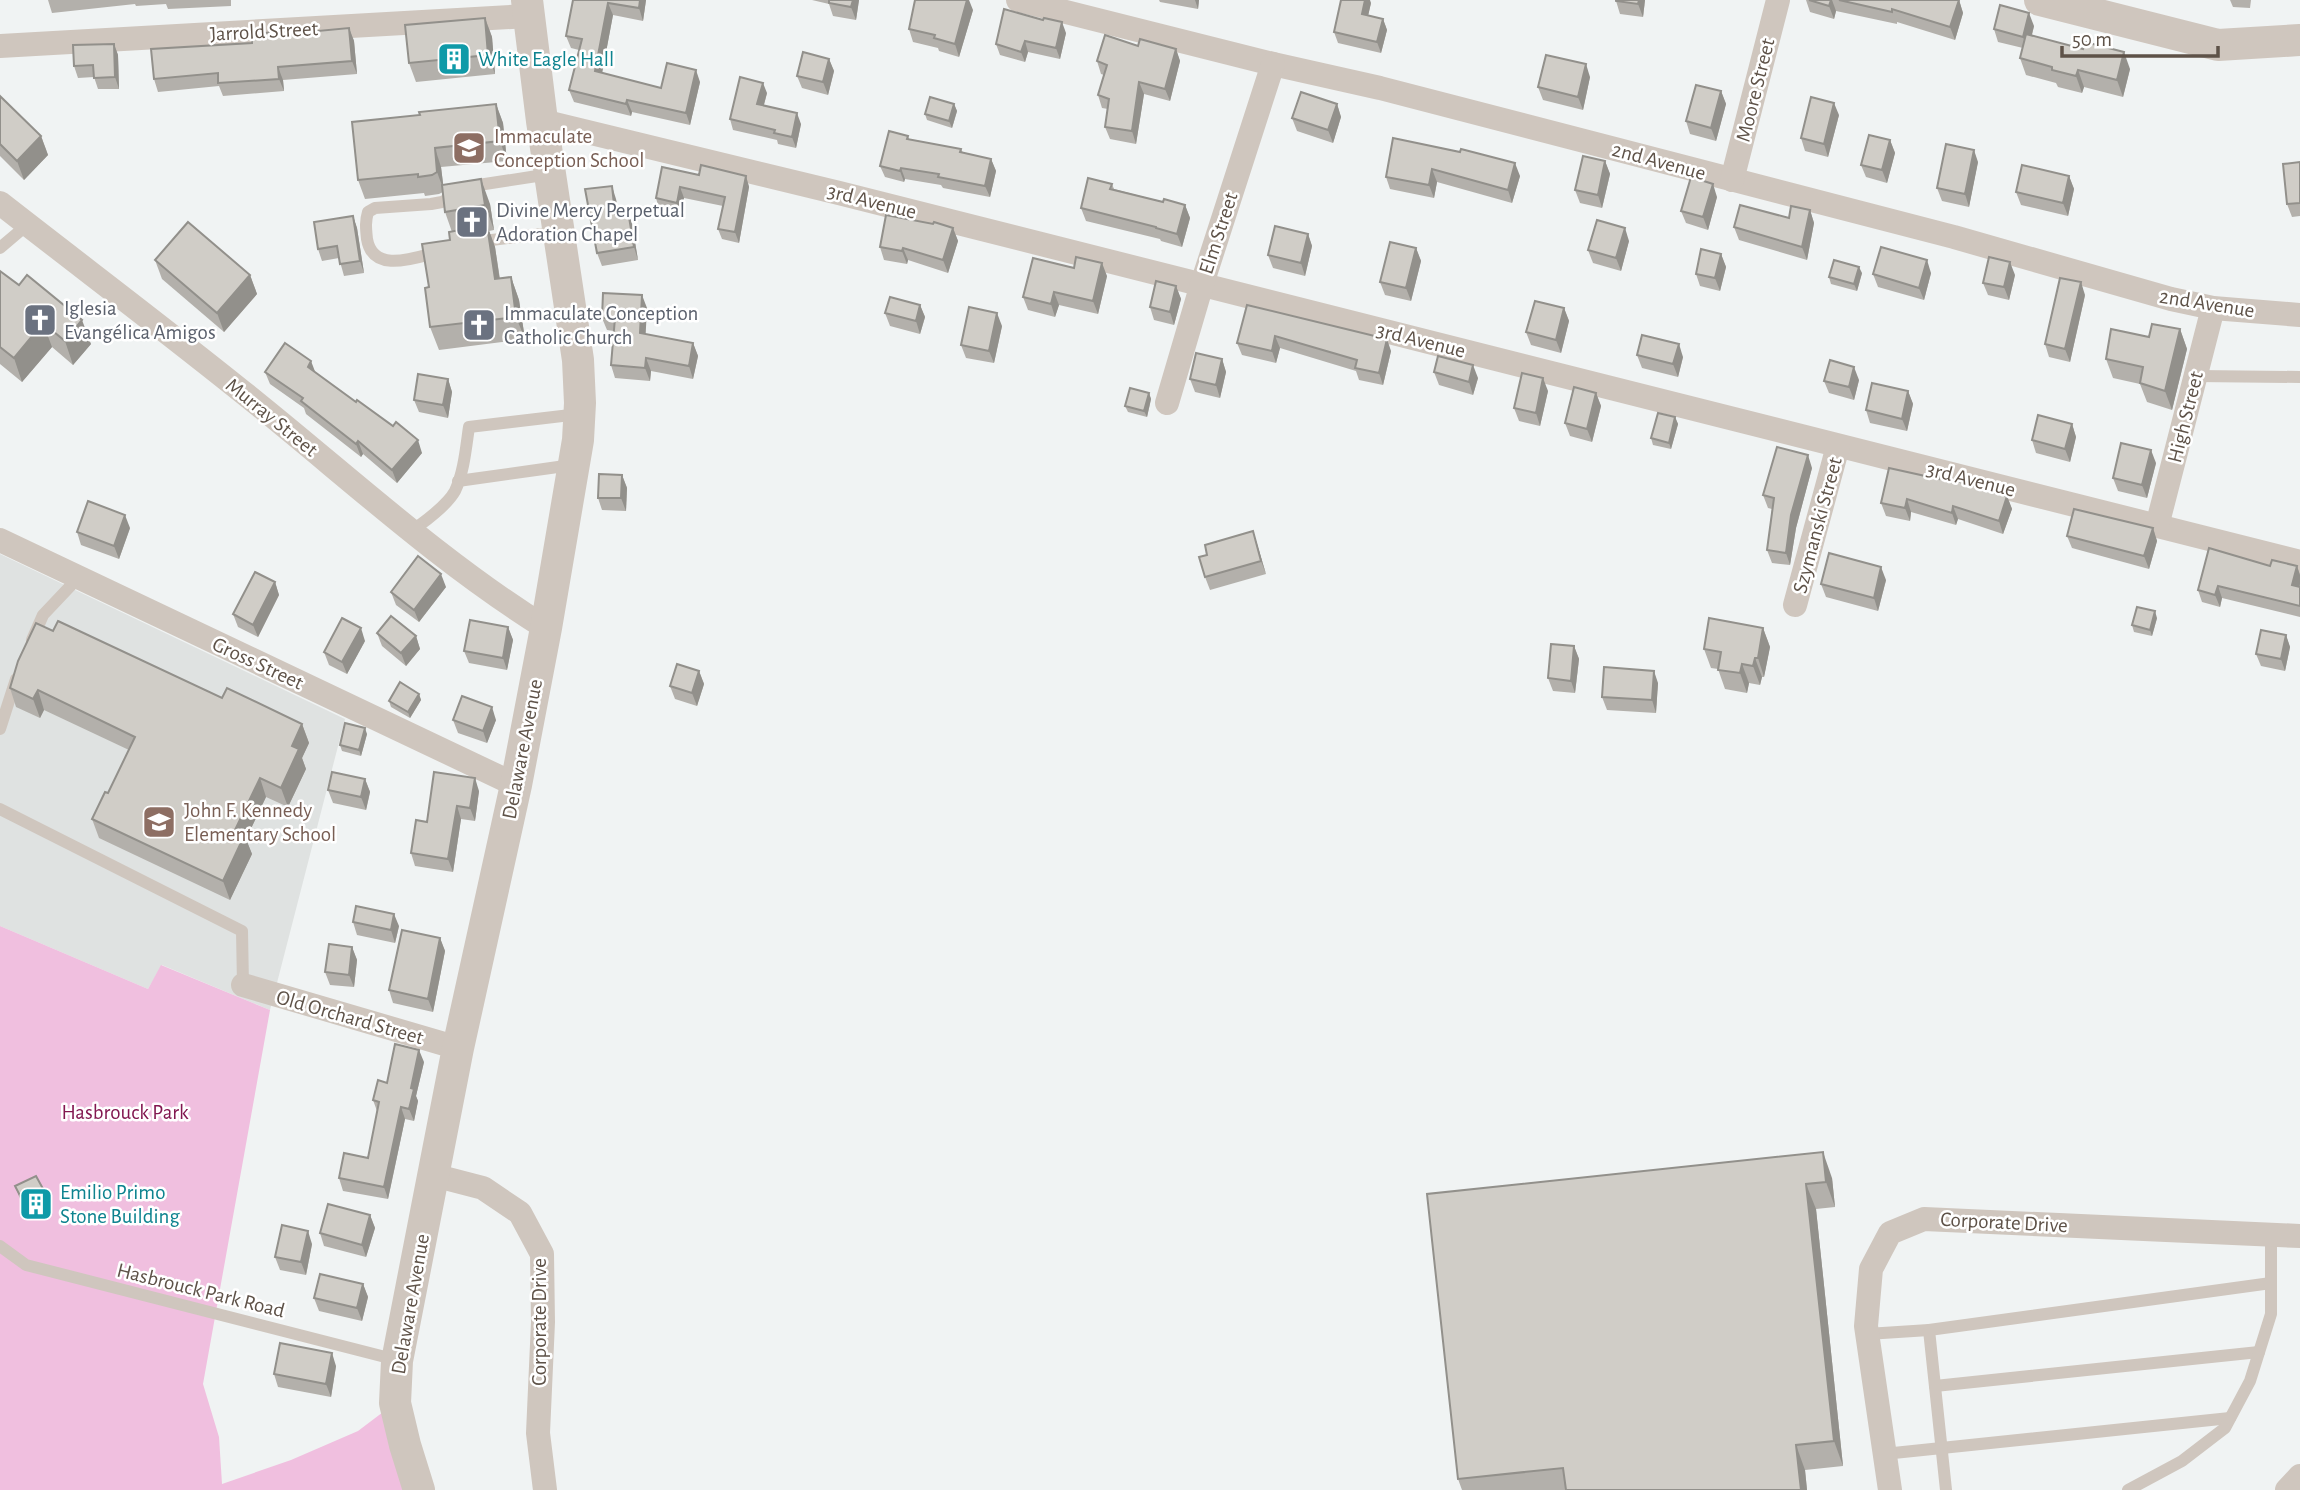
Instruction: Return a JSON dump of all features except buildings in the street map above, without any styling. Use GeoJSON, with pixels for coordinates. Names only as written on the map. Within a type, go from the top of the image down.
{"type":"FeatureCollection","features":[{"type":"Feature","properties":{"kind":"street","name":"2nd Avenue"},"geometry":{"type":"LineString","coordinates":[[1018,0],[1380,88],[1954,237],[2171,299],[2213,308],[2300,314]]}},
{"type":"Feature","properties":{"kind":"street","name":"Moore Street"},"geometry":{"type":"LineString","coordinates":[[1732,180],[1778,0]]}},
{"type":"Feature","properties":{"kind":"street"},"geometry":{"type":"LineString","coordinates":[[2040,0],[2218,45],[2300,40]]}},
{"type":"Feature","properties":{"kind":"street","name":"Jarrold Street"},"geometry":{"type":"LineString","coordinates":[[0,46],[527,8]]}},
{"type":"Feature","properties":{"kind":"street","name":"Delaware Avenue"},"geometry":{"type":"LineString","coordinates":[[419,1490],[395,1404],[397,1360],[458,1048],[516,785],[575,464],[579,414],[578,360],[527,8]]}},
{"type":"Feature","properties":{"kind":"street","name":"Elm Street"},"geometry":{"type":"LineString","coordinates":[[1167,403],[1202,284],[1273,64]]}},
{"type":"Feature","properties":{"kind":"street","name":"3rd Avenue"},"geometry":{"type":"LineString","coordinates":[[542,121],[1202,284],[2300,562]]}},
{"type":"Feature","properties":{"kind":"street","name":"Murray Street"},"geometry":{"type":"LineString","coordinates":[[0,203],[260,406],[470,578],[546,628]]}},
{"type":"Feature","properties":{"kind":"street","name":"High Street"},"geometry":{"type":"LineString","coordinates":[[2157,526],[2213,308]]}},
{"type":"Feature","properties":{"kind":"street","name":"Szymanski Street"},"geometry":{"type":"LineString","coordinates":[[1795,605],[1838,446]]}},
{"type":"Feature","properties":{"kind":"street","name":"Gross Street"},"geometry":{"type":"LineString","coordinates":[[0,540],[516,785]]}},
{"type":"Feature","properties":{"kind":"street","name":"Old Orchard Street"},"geometry":{"type":"LineString","coordinates":[[243,985],[458,1048]]}},
{"type":"Feature","properties":{"kind":"street","name":"Corporate Drive"},"geometry":{"type":"LineString","coordinates":[[433,1175],[483,1188],[520,1213],[542,1254],[543,1322],[538,1433],[545,1490]]}},
{"type":"Feature","properties":{"kind":"street","name":"Corporate Drive"},"geometry":{"type":"LineString","coordinates":[[1890,1490],[1866,1326],[1871,1269],[1890,1233],[1924,1219],[2300,1236]]}},
{"type":"Feature","properties":{"kind":"street"},"geometry":{"type":"LineString","coordinates":[[2287,1490],[2300,1476]]}},
{"type":"Feature","properties":{"kind":"lane"},"geometry":{"type":"LineString","coordinates":[[550,174],[472,186],[442,202],[375,208],[368,212],[365,224],[368,246],[372,254],[382,260],[410,259],[474,242],[560,232]]}},
{"type":"Feature","properties":{"kind":"lane"},"geometry":{"type":"LineString","coordinates":[[0,248],[27,225]]}},
{"type":"Feature","properties":{"kind":"lane"},"geometry":{"type":"LineString","coordinates":[[2196,376],[2300,377]]}},
{"type":"Feature","properties":{"kind":"lane"},"geometry":{"type":"LineString","coordinates":[[410,531],[421,525],[454,493],[469,427],[579,414]]}},
{"type":"Feature","properties":{"kind":"lane"},"geometry":{"type":"LineString","coordinates":[[458,481],[575,464]]}},
{"type":"Feature","properties":{"kind":"lane"},"geometry":{"type":"LineString","coordinates":[[29,648],[43,615],[78,578]]}},
{"type":"Feature","properties":{"kind":"lane"},"geometry":{"type":"LineString","coordinates":[[0,729],[19,671]]}},
{"type":"Feature","properties":{"kind":"lane"},"geometry":{"type":"LineString","coordinates":[[0,809],[242,931],[243,985]]}},
{"type":"Feature","properties":{"kind":"lane"},"geometry":{"type":"LineString","coordinates":[[2128,1490],[2182,1461],[2225,1428],[2250,1381],[2271,1314],[2271,1235]]}},
{"type":"Feature","properties":{"kind":"lane","name":"Hasbrouck Park Road"},"geometry":{"type":"LineString","coordinates":[[0,1246],[26,1265],[397,1360]]}},
{"type":"Feature","properties":{"kind":"lane"},"geometry":{"type":"LineString","coordinates":[[1867,1334],[1929,1330],[2271,1283]]}},
{"type":"Feature","properties":{"kind":"lane"},"geometry":{"type":"LineString","coordinates":[[1929,1330],[1946,1490]]}},
{"type":"Feature","properties":{"kind":"lane"},"geometry":{"type":"LineString","coordinates":[[1934,1387],[2259,1352]]}},
{"type":"Feature","properties":{"kind":"lane"},"geometry":{"type":"LineString","coordinates":[[1884,1454],[2230,1418]]}},
{"type":"Feature","properties":{"kind":"shaded area","name":"John F. Kennedy Elementary School"},"geometry":{"type":"Polygon","coordinates":[[[0,554],[345,719],[270,1010],[162,965],[148,989],[0,926],[0,554]]]}},
{"type":"Feature","properties":{"kind":"green space","name":"Hasbrouck Park"},"geometry":{"type":"Polygon","coordinates":[[[0,926],[148,989],[161,965],[270,1010],[203,1384],[219,1437],[222,1484],[291,1460],[358,1431],[395,1403],[419,1490],[0,1490],[0,926]]]}},
{"type":"Feature","properties":{"kind":"place","name":"White Eagle Hall"},"geometry":{"type":"Point","coordinates":[454,59]}},
{"type":"Feature","properties":{"kind":"place","name":"Immaculate Conception School"},"geometry":{"type":"Point","coordinates":[469,148]}},
{"type":"Feature","properties":{"kind":"place","name":"Divine Mercy Perpetual Adoration Chapel"},"geometry":{"type":"Point","coordinates":[472,222]}},
{"type":"Feature","properties":{"kind":"place","name":"Iglesia Evangélica Amigos"},"geometry":{"type":"Point","coordinates":[40,320]}},
{"type":"Feature","properties":{"kind":"place","name":"Immaculate Conception Catholic Church"},"geometry":{"type":"Point","coordinates":[479,325]}},
{"type":"Feature","properties":{"kind":"place","name":"John F. Kennedy Elementary School"},"geometry":{"type":"Point","coordinates":[159,822]}},
{"type":"Feature","properties":{"kind":"place","name":"Emilio Primo Stone Building"},"geometry":{"type":"Point","coordinates":[36,1204]}}]}
